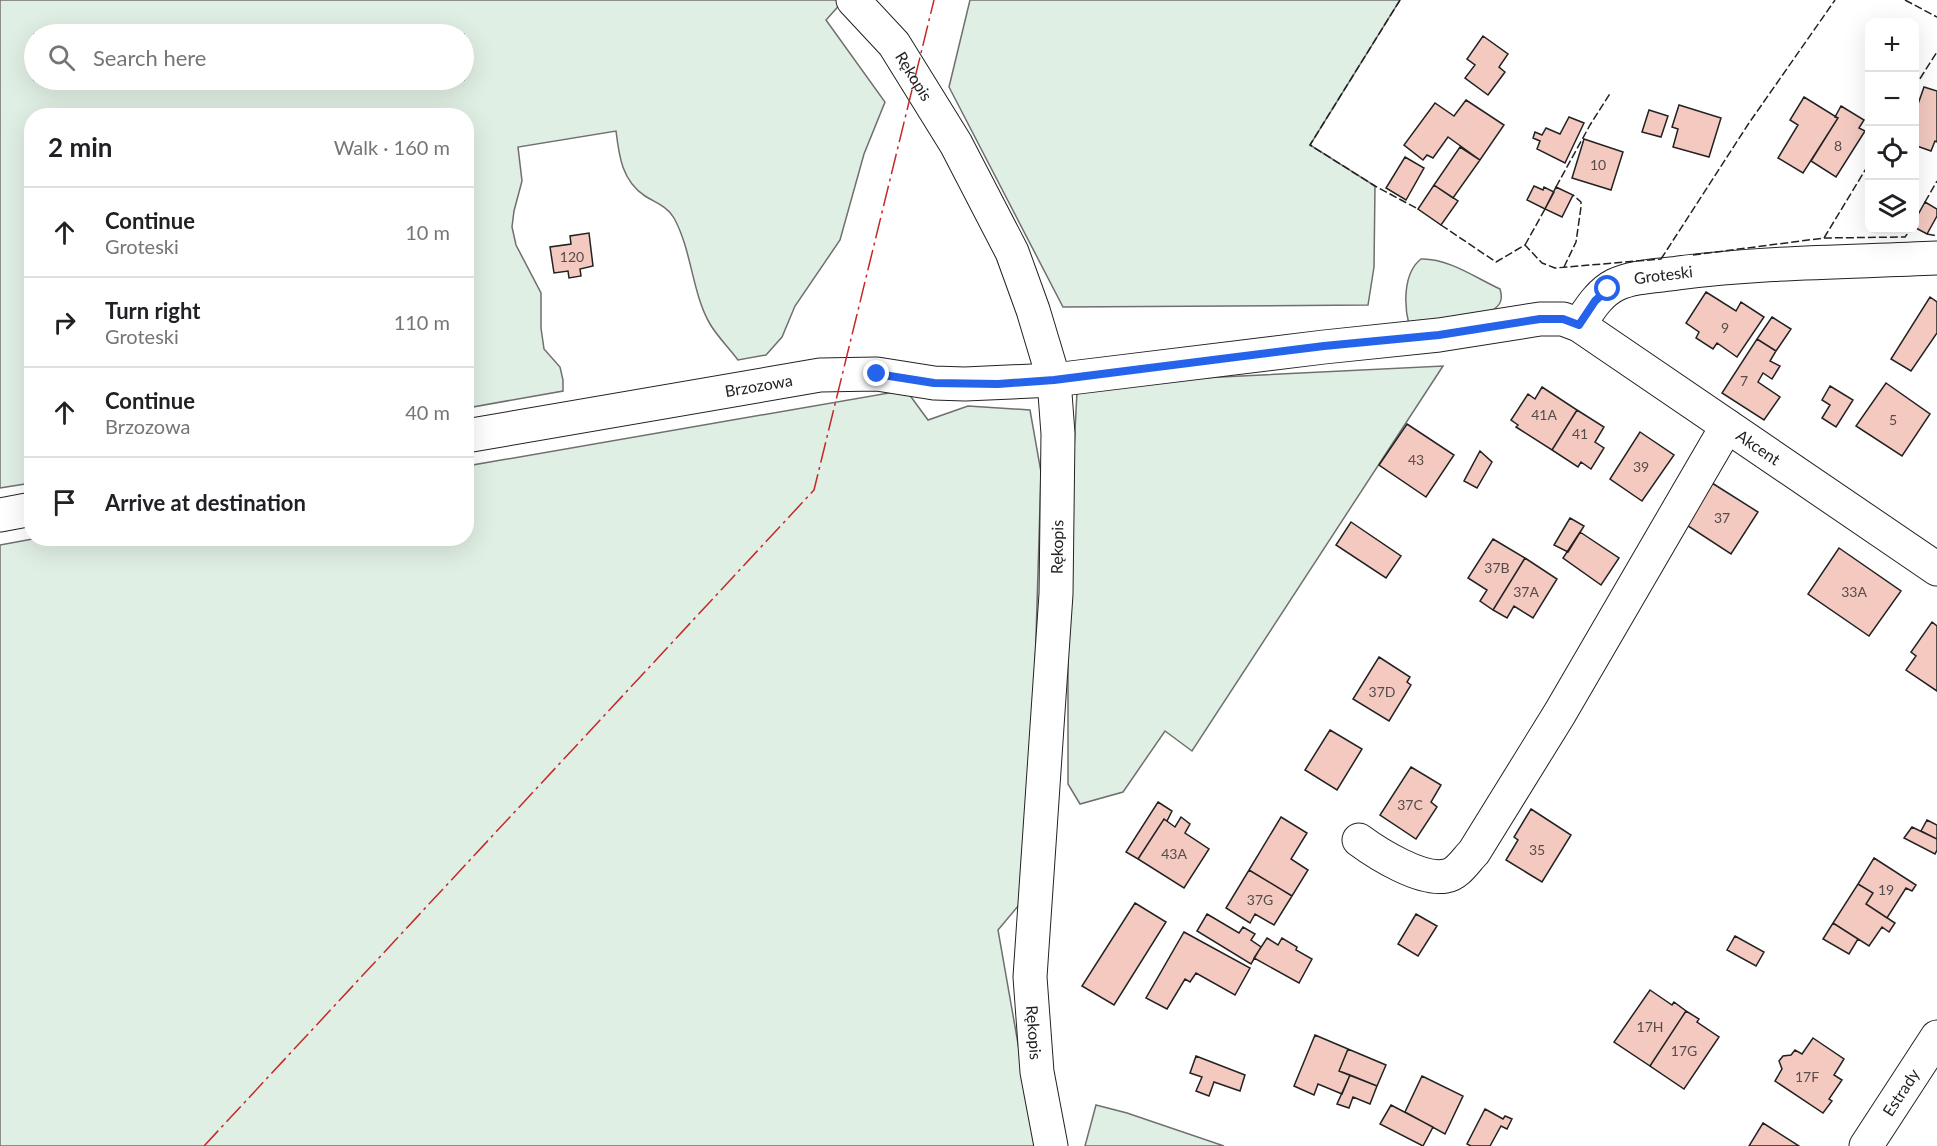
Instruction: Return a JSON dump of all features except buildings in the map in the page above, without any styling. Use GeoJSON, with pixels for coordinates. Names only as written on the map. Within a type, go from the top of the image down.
{"type":"FeatureCollection","features":[{"type":"Feature","properties":{"kind":"street","name":"Rękopis"},"geometry":{"type":"LineString","coordinates":[[853,0],[894,44],[956,144],[1012,252],[1033,310],[1054,380],[1058,434],[1056,594],[1030,977],[1037,1072],[1051,1146]]}},
{"type":"Feature","properties":{"kind":"street","name":"Groteski"},"geometry":{"type":"LineString","coordinates":[[1579,325],[1595,301],[1608,289],[1632,279],[1763,266],[1937,258]]}},
{"type":"Feature","properties":{"kind":"street"},"geometry":{"type":"LineString","coordinates":[[1054,380],[1324,346],[1439,335],[1540,319],[1563,319],[1579,325]]}},
{"type":"Feature","properties":{"kind":"street","name":"Akcent"},"geometry":{"type":"LineString","coordinates":[[1579,325],[1937,568]]}},
{"type":"Feature","properties":{"kind":"street","name":"Brzozowa"},"geometry":{"type":"LineString","coordinates":[[474,435],[820,375],[877,374],[934,383],[965,384],[1054,380]]}},
{"type":"Feature","properties":{"kind":"street"},"geometry":{"type":"LineString","coordinates":[[1359,840],[1378,854],[1425,875],[1446,876],[1460,869],[1474,852],[1560,713],[1727,426]]}},
{"type":"Feature","properties":{"kind":"street"},"geometry":{"type":"LineString","coordinates":[[0,515],[24,510]]}},
{"type":"Feature","properties":{"kind":"street","name":"Estrady"},"geometry":{"type":"LineString","coordinates":[[1866,1146],[1937,1037]]}},
{"type":"Feature","properties":{"kind":"green space"},"geometry":{"type":"Polygon","coordinates":[[[0,0],[844,0],[826,20],[885,102],[864,154],[840,240],[795,306],[782,337],[766,355],[738,360],[713,328],[699,299],[685,244],[674,218],[665,208],[645,196],[631,183],[620,159],[616,131],[518,147],[522,181],[512,227],[516,245],[541,293],[541,328],[544,349],[560,367],[563,391],[474,407],[474,108],[24,108],[24,484],[0,488],[0,0]]]}},
{"type":"Feature","properties":{"kind":"green space"},"geometry":{"type":"Polygon","coordinates":[[[970,0],[1400,0],[1310,145],[1375,186],[1374,267],[1368,305],[1063,307],[949,87],[970,0]]]}},
{"type":"Feature","properties":{"kind":"green space"},"geometry":{"type":"Polygon","coordinates":[[[1421,259],[1452,265],[1500,289],[1500,303],[1489,313],[1409,325],[1406,290],[1411,272],[1421,259]]]}},
{"type":"Feature","properties":{"kind":"green space"},"geometry":{"type":"Polygon","coordinates":[[[1443,366],[1192,751],[1165,731],[1123,792],[1080,804],[1068,784],[1068,566],[1077,392],[1160,380],[1443,366]]]}},
{"type":"Feature","properties":{"kind":"green space"},"geometry":{"type":"Polygon","coordinates":[[[906,390],[928,420],[968,406],[1030,410],[1041,472],[1033,737],[1024,899],[998,930],[1036,1146],[0,1146],[0,545],[24,541],[24,546],[474,546],[474,465],[906,390]]]}},
{"type":"Feature","properties":{"kind":"green space"},"geometry":{"type":"Polygon","coordinates":[[[1096,1105],[1127,1113],[1224,1146],[1085,1146],[1096,1105]]]}},
{"type":"Feature","properties":{"kind":"fence"},"geometry":{"type":"LineString","coordinates":[[1400,0],[1310,145],[1375,186],[1418,209]]}},
{"type":"Feature","properties":{"kind":"fence"},"geometry":{"type":"LineString","coordinates":[[1661,259],[1749,123],[1835,0]]}},
{"type":"Feature","properties":{"kind":"fence"},"geometry":{"type":"LineString","coordinates":[[1905,0],[1937,17]]}},
{"type":"Feature","properties":{"kind":"fence"},"geometry":{"type":"LineString","coordinates":[[1919,80],[1937,52]]}},
{"type":"Feature","properties":{"kind":"fence"},"geometry":{"type":"LineString","coordinates":[[1556,187],[1611,92]]}},
{"type":"Feature","properties":{"kind":"fence"},"geometry":{"type":"LineString","coordinates":[[1824,238],[1865,170]]}},
{"type":"Feature","properties":{"kind":"fence"},"geometry":{"type":"LineString","coordinates":[[1925,202],[1937,181]]}},
{"type":"Feature","properties":{"kind":"fence"},"geometry":{"type":"LineString","coordinates":[[1564,267],[1576,242],[1581,207],[1581,202],[1573,195]]}},
{"type":"Feature","properties":{"kind":"fence"},"geometry":{"type":"LineString","coordinates":[[1525,245],[1545,209]]}},
{"type":"Feature","properties":{"kind":"fence"},"geometry":{"type":"LineString","coordinates":[[1441,225],[1496,262],[1525,245],[1542,263],[1555,268],[1661,259]]}},
{"type":"Feature","properties":{"kind":"fence"},"geometry":{"type":"LineString","coordinates":[[1693,255],[1824,238],[1905,237],[1907,234]]}},
{"type":"Feature","properties":{"kind":"fence"},"geometry":{"type":"LineString","coordinates":[[1927,234],[1937,236]]}},
{"type":"Feature","properties":{"kind":"power"},"geometry":{"type":"LineString","coordinates":[[204,1146],[814,490],[934,0]]}},
{"type":"Feature","properties":{"kind":"route"},"geometry":{"type":"LineString","coordinates":[[877,374],[934,383],[998,384],[1054,380],[1324,346],[1439,335],[1540,319],[1563,319],[1579,325],[1595,301],[1608,289]]}}]}
